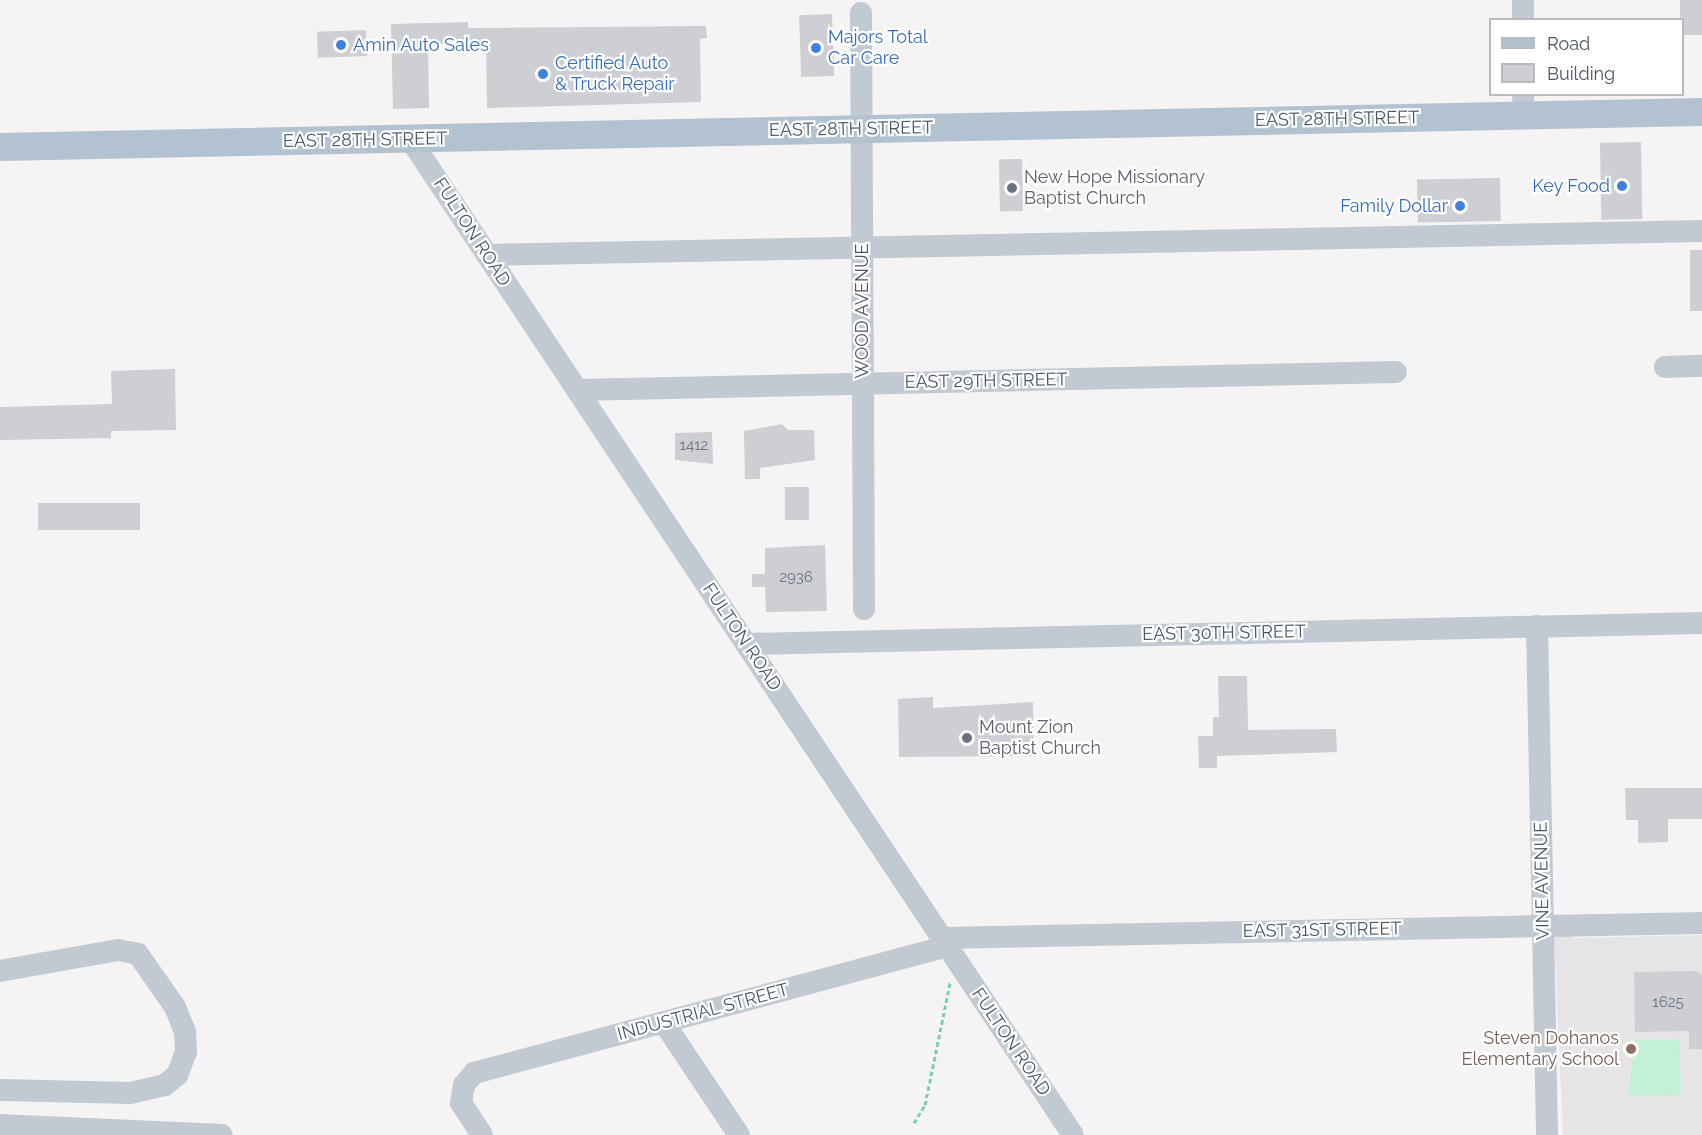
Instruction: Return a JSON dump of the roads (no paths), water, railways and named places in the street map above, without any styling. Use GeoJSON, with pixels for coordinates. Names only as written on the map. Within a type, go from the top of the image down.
{"type":"FeatureCollection","features":[{"type":"Feature","properties":{"kind":"main road","name":"EAST 28TH STREET"},"geometry":{"type":"LineString","coordinates":[[0,147],[861,129],[1524,105],[1702,112]]}},
{"type":"Feature","properties":{"kind":"street"},"geometry":{"type":"LineString","coordinates":[[1523,0],[1523,18]]}},
{"type":"Feature","properties":{"kind":"street","name":"WOOD AVENUE"},"geometry":{"type":"LineString","coordinates":[[861,13],[864,609]]}},
{"type":"Feature","properties":{"kind":"street","name":"FULTON ROAD"},"geometry":{"type":"LineString","coordinates":[[410,139],[1073,1135]]}},
{"type":"Feature","properties":{"kind":"street"},"geometry":{"type":"LineString","coordinates":[[487,255],[1702,231]]}},
{"type":"Feature","properties":{"kind":"street"},"geometry":{"type":"LineString","coordinates":[[1665,367],[1702,366]]}},
{"type":"Feature","properties":{"kind":"street","name":"EAST 29TH STREET"},"geometry":{"type":"LineString","coordinates":[[577,390],[1396,372]]}},
{"type":"Feature","properties":{"kind":"street","name":"EAST 30TH STREET"},"geometry":{"type":"LineString","coordinates":[[746,644],[1702,623]]}},
{"type":"Feature","properties":{"kind":"street","name":"VINE AVENUE"},"geometry":{"type":"LineString","coordinates":[[1537,626],[1547,1135]]}},
{"type":"Feature","properties":{"kind":"street","name":"EAST 31ST STREET"},"geometry":{"type":"LineString","coordinates":[[944,942],[1702,923]]}},
{"type":"Feature","properties":{"kind":"street","name":"INDUSTRIAL STREET"},"geometry":{"type":"LineString","coordinates":[[482,1135],[461,1103],[464,1085],[478,1071],[664,1023],[944,942]]}},
{"type":"Feature","properties":{"kind":"street"},"geometry":{"type":"LineString","coordinates":[[0,971],[118,950],[138,954],[175,1007],[185,1032],[186,1052],[177,1075],[165,1085],[141,1090],[0,1090]]}},
{"type":"Feature","properties":{"kind":"street"},"geometry":{"type":"LineString","coordinates":[[664,1023],[739,1135]]}},
{"type":"Feature","properties":{"kind":"street"},"geometry":{"type":"LineString","coordinates":[[0,1125],[60,1131],[222,1135]]}},
{"type":"Feature","properties":{"kind":"place","name":"Amin Auto Sales"},"geometry":{"type":"Point","coordinates":[341,45]}},
{"type":"Feature","properties":{"kind":"place","name":"Majors Total Car Care"},"geometry":{"type":"Point","coordinates":[816,48]}},
{"type":"Feature","properties":{"kind":"place","name":"Certified Auto & Truck Repair"},"geometry":{"type":"Point","coordinates":[543,74]}},
{"type":"Feature","properties":{"kind":"place","name":"Key Food"},"geometry":{"type":"Point","coordinates":[1622,186]}},
{"type":"Feature","properties":{"kind":"place","name":"New Hope Missionary Baptist Church"},"geometry":{"type":"Point","coordinates":[1012,188]}},
{"type":"Feature","properties":{"kind":"place","name":"Family Dollar"},"geometry":{"type":"Point","coordinates":[1460,206]}},
{"type":"Feature","properties":{"kind":"place","name":"Mount Zion Baptist Church"},"geometry":{"type":"Point","coordinates":[967,738]}},
{"type":"Feature","properties":{"kind":"place","name":"Steven Dohanos Elementary School"},"geometry":{"type":"Point","coordinates":[1631,1049]}}]}
